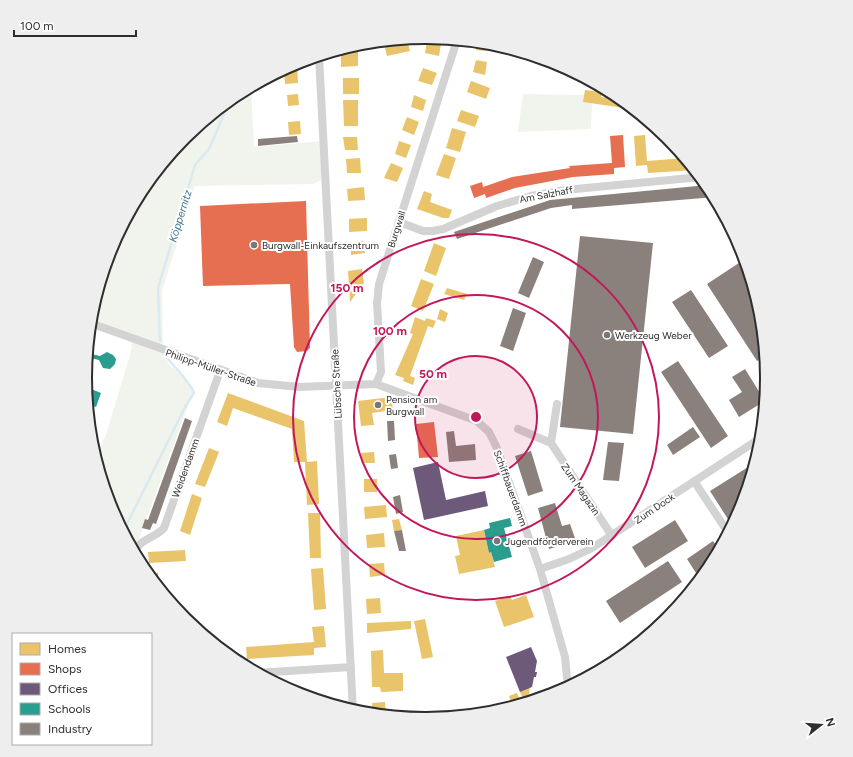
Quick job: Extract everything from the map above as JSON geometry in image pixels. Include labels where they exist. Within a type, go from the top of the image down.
[{"type":"street","name":"Burgwall","points":[[376,384],[381,372],[377,304],[380,284],[455,46]]},
{"type":"street","name":"Lübsche Straße","points":[[319,62],[353,705]]},
{"type":"street","name":"Am Salzhaff","points":[[399,222],[423,231],[433,231],[443,229],[497,206],[531,196],[573,189],[694,178]]},
{"type":"street","name":"Philipp-Müller-Straße","points":[[96,325],[220,371],[258,383],[299,387],[336,385]]},
{"type":"street","name":"Weidendamm","points":[[137,546],[164,528],[220,371]]},
{"type":"street","points":[[336,385],[376,384]]},
{"type":"street","name":"Schiffbauerdamm","points":[[376,384],[477,421],[489,432],[499,453],[540,569],[565,657],[567,682]]},
{"type":"street","points":[[518,429],[551,442],[557,404]]},
{"type":"street","name":"Zum Dock","points":[[540,569],[569,559],[592,548],[755,441]]},
{"type":"street","name":"Zum Magazin","points":[[551,442],[612,536]]},
{"type":"street","points":[[694,481],[726,529]]},
{"type":"street","points":[[267,672],[351,667]]},
{"type":"shaded area","points":[[251,94],[254,147],[323,141],[325,178],[313,184],[195,186],[162,291],[163,350],[168,363],[191,386],[193,392],[137,546],[117,507],[99,448],[106,435],[132,348],[131,338],[96,325],[103,292],[117,250],[137,211],[161,175],[190,142],[223,113]]},
{"type":"shaded area","points":[[523,94],[585,95],[584,102],[592,103],[591,129],[518,132]]},
{"type":"building: Homes","points":[[426,44],[441,45],[439,56],[425,53]]},
{"type":"building: Homes","points":[[408,45],[410,51],[387,56],[385,47]]},
{"type":"building: Homes","points":[[476,48],[486,49],[486,51],[476,50]]},
{"type":"building: Homes","points":[[358,51],[358,66],[341,67],[341,55]]},
{"type":"building: Homes","points":[[476,60],[487,62],[485,75],[473,72]]},
{"type":"building: Homes","points":[[423,68],[437,73],[432,85],[418,81]]},
{"type":"building: Homes","points":[[297,69],[298,83],[285,84],[284,75]]},
{"type":"building: Homes","points":[[343,78],[359,78],[359,94],[343,94]]},
{"type":"building: Homes","points":[[471,81],[490,88],[486,99],[467,92]]},
{"type":"building: Homes","points":[[585,90],[598,92],[602,94],[601,97],[609,98],[623,108],[583,102]]},
{"type":"building: Homes","points":[[298,94],[299,105],[288,106],[287,95]]},
{"type":"building: Homes","points":[[414,95],[426,100],[423,111],[411,107]]},
{"type":"building: Homes","points":[[343,100],[358,100],[358,126],[344,126]]},
{"type":"building: Homes","points":[[461,110],[479,116],[475,127],[457,121]]},
{"type":"building: Homes","points":[[407,117],[419,122],[414,135],[402,130]]},
{"type":"building: Homes","points":[[300,121],[301,134],[289,135],[288,122]]},
{"type":"building: Homes","points":[[452,128],[466,132],[460,152],[446,148]]},
{"type":"building: Homes","points":[[645,135],[647,161],[678,159],[688,170],[648,173],[647,165],[636,166],[634,136]]},
{"type":"building: Homes","points":[[343,137],[357,137],[358,150],[345,150]]},
{"type":"building: Homes","points":[[399,141],[411,145],[406,158],[395,154]]},
{"type":"building: Homes","points":[[444,154],[456,158],[449,179],[436,175]]},
{"type":"building: Homes","points":[[360,158],[361,173],[347,173],[346,159]]},
{"type":"building: Homes","points":[[391,163],[403,168],[397,182],[384,178]]},
{"type":"building: Homes","points":[[364,187],[365,200],[348,201],[347,189]]},
{"type":"building: Homes","points":[[424,191],[432,194],[430,202],[452,210],[449,218],[443,218],[417,209]]},
{"type":"building: Homes","points":[[367,218],[367,231],[349,232],[349,219]]},
{"type":"building: Homes","points":[[363,241],[365,253],[351,255],[350,243]]},
{"type":"building: Homes","points":[[434,243],[446,248],[436,276],[424,271]]},
{"type":"building: Homes","points":[[362,269],[364,283],[350,302],[348,271]]},
{"type":"building: Homes","points":[[421,279],[434,284],[423,311],[411,306]]},
{"type":"building: Homes","points":[[447,288],[467,294],[464,300],[444,294]]},
{"type":"building: Homes","points":[[440,309],[448,313],[445,322],[437,319]]},
{"type":"building: Homes","points":[[415,317],[425,321],[426,318],[436,321],[433,328],[428,326],[410,376],[415,378],[413,385],[403,381],[404,378],[395,375],[413,334],[410,333]]},
{"type":"building: Homes","points":[[228,393],[304,421],[307,462],[317,461],[319,504],[307,505],[305,462],[294,462],[292,429],[233,408],[227,426],[217,422]]},
{"type":"building: Homes","points":[[391,397],[393,410],[372,413],[374,425],[361,426],[358,401]]},
{"type":"building: Homes","points":[[209,448],[219,452],[205,487],[195,484]]},
{"type":"building: Homes","points":[[374,452],[375,463],[362,463],[361,453]]},
{"type":"building: Homes","points":[[364,479],[377,479],[377,492],[364,492]]},
{"type":"building: Homes","points":[[192,494],[202,498],[190,535],[180,531]]},
{"type":"building: Homes","points":[[386,505],[387,517],[365,519],[364,507]]},
{"type":"building: Homes","points":[[308,513],[320,513],[321,558],[310,558]]},
{"type":"building: Homes","points":[[399,519],[402,530],[394,531],[392,520]]},
{"type":"building: Homes","points":[[484,530],[489,553],[491,552],[495,567],[459,574],[455,556],[460,555],[456,536]]},
{"type":"building: Homes","points":[[384,533],[385,547],[367,548],[366,535]]},
{"type":"building: Homes","points":[[185,550],[186,561],[149,563],[148,552]]},
{"type":"building: Homes","points":[[384,563],[385,575],[370,577],[369,564]]},
{"type":"building: Homes","points":[[323,568],[326,609],[314,610],[311,569]]},
{"type":"building: Homes","points":[[526,595],[534,617],[504,627],[495,601],[510,596],[512,600]]},
{"type":"building: Homes","points":[[380,598],[381,613],[367,614],[366,599]]},
{"type":"building: Homes","points":[[425,619],[433,657],[422,659],[414,621]]},
{"type":"building: Homes","points":[[411,621],[411,629],[367,633],[367,623]]},
{"type":"building: Homes","points":[[324,626],[326,647],[314,648],[314,655],[247,659],[246,647],[314,642],[312,627]]},
{"type":"building: Homes","points":[[383,650],[384,673],[403,673],[403,691],[381,692],[380,687],[372,687],[371,651]]},
{"type":"building: Homes","points":[[530,687],[529,697],[523,699],[520,692]]},
{"type":"building: Homes","points":[[517,693],[520,700],[511,702],[509,696]]},
{"type":"building: Homes","points":[[385,702],[386,710],[372,709],[372,703]]},
{"type":"building: Shops","points":[[623,135],[625,167],[614,168],[614,174],[573,177],[515,188],[486,198],[485,194],[474,198],[470,186],[482,182],[483,187],[512,177],[570,168],[569,166],[612,163],[610,136]]},
{"type":"building: Shops","name":"Burgwall-Einkaufszentrum","points":[[306,201],[310,348],[307,351],[297,352],[294,347],[290,284],[203,286],[200,206]]},
{"type":"building: Shops","points":[[434,422],[438,457],[419,458],[416,424]]},
{"type":"building: Offices","points":[[438,462],[446,500],[485,491],[488,506],[424,520],[413,468]]},
{"type":"building: Offices","points":[[531,647],[537,661],[535,672],[537,672],[536,677],[534,677],[532,687],[520,692],[506,657]]},
{"type":"building: Schools","points":[[107,352],[113,355],[116,359],[115,364],[110,369],[103,368],[99,360],[93,358],[93,354],[100,356]]},
{"type":"building: Schools","points":[[93,390],[101,393],[96,407],[94,406]]},
{"type":"building: Schools","name":"Jugendförderverein","points":[[510,518],[512,526],[504,528],[512,557],[494,562],[491,552],[489,553],[484,530],[490,528],[489,523]]},
{"type":"building: Industry","points":[[297,136],[298,142],[258,146],[258,139]]},
{"type":"building: Industry","points":[[700,186],[708,198],[572,209],[572,205],[551,208],[457,239],[454,232],[550,200]]},
{"type":"building: Industry","name":"Werkzeug Weber","points":[[580,236],[653,243],[633,434],[560,427]]},
{"type":"building: Industry","points":[[533,257],[544,262],[529,298],[518,293]]},
{"type":"building: Industry","points":[[740,262],[755,313],[760,359],[757,361],[707,284]]},
{"type":"building: Industry","points":[[691,290],[728,346],[709,358],[672,302]]},
{"type":"building: Industry","points":[[513,308],[526,313],[513,351],[500,346]]},
{"type":"building: Industry","points":[[678,361],[728,436],[711,448],[661,372]]},
{"type":"building: Industry","points":[[745,369],[760,393],[760,404],[739,417],[729,400],[742,392],[732,377]]},
{"type":"building: Industry","points":[[185,418],[192,421],[156,524],[153,523],[150,530],[142,528],[145,519],[148,520]]},
{"type":"building: Industry","points":[[387,421],[394,421],[395,440],[388,441]]},
{"type":"building: Industry","points":[[693,427],[700,437],[673,455],[667,445]]},
{"type":"building: Industry","points":[[454,431],[456,446],[475,444],[476,460],[449,462],[446,432]]},
{"type":"building: Industry","points":[[608,442],[624,443],[619,481],[603,480]]},
{"type":"building: Industry","points":[[531,451],[543,491],[528,496],[515,456]]},
{"type":"building: Industry","points":[[396,454],[398,468],[391,469],[389,455]]},
{"type":"building: Industry","points":[[750,466],[736,507],[729,521],[710,491]]},
{"type":"building: Industry","points":[[400,495],[403,512],[396,514],[393,497]]},
{"type":"building: Industry","points":[[555,503],[562,526],[570,524],[576,541],[549,549],[538,508]]},
{"type":"building: Industry","points":[[675,520],[688,541],[645,568],[632,547]]},
{"type":"building: Industry","points":[[402,530],[406,551],[399,551],[394,531]]},
{"type":"building: Industry","points":[[713,541],[716,546],[701,569],[696,573],[687,559]]},
{"type":"building: Industry","points":[[668,561],[682,582],[620,623],[606,601]]},
{"type":"waterway","name":"Köppernitz","points":[[160,341],[158,288],[195,165],[209,149],[225,112]]},
{"type":"waterway","name":"Köppernitz","points":[[126,526],[185,407],[194,393],[185,379],[162,352]]},
{"type":"place","name":"Burgwall-Einkaufszentrum","points":[[254,245]]},
{"type":"place","name":"Werkzeug Weber","points":[[607,335]]},
{"type":"place","name":"Pension am Burgwall","points":[[378,405]]},
{"type":"place","name":"Jugendförderverein","points":[[497,541]]}]
